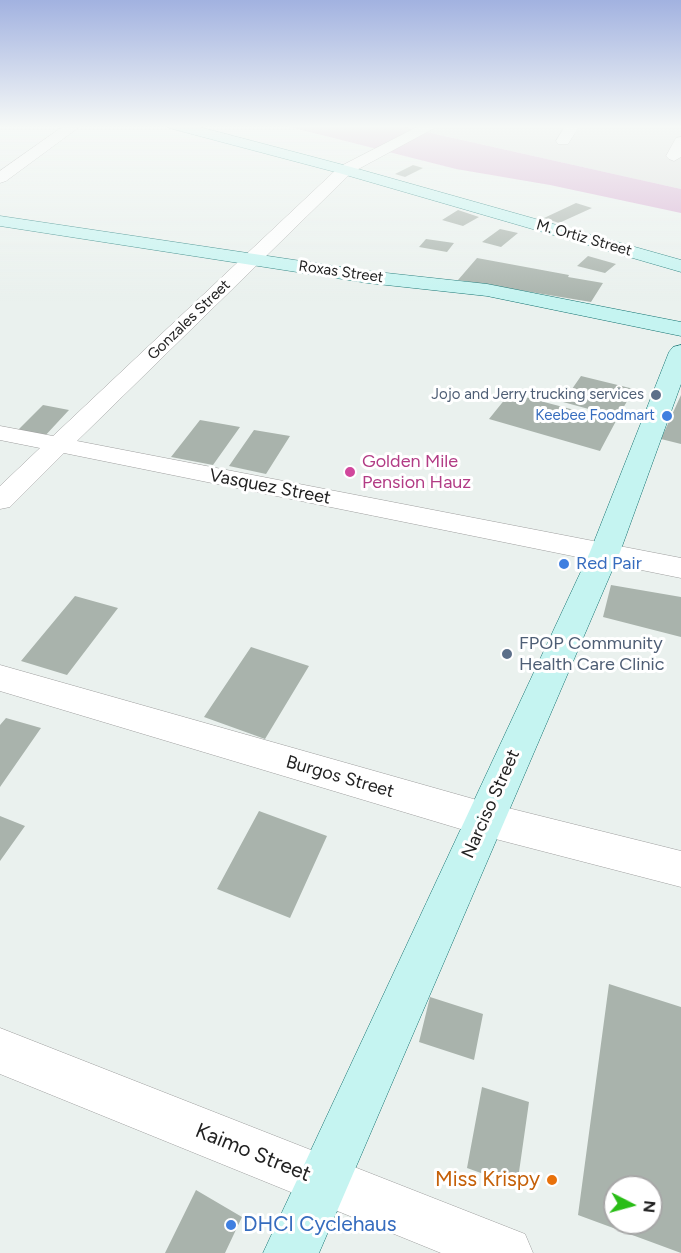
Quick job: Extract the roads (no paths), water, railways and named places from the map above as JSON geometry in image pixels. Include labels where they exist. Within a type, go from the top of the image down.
[{"type":"street","name":"Gonzales Street","points":[[0,501],[60,446],[331,183]]},
{"type":"street","name":"M. Ortiz Street","points":[[392,183],[681,266]]},
{"type":"street","name":"Roxas Street","points":[[0,221],[368,277],[487,290],[681,329]]},
{"type":"street","name":"Narciso Street","points":[[291,1253],[605,552],[681,352]]},
{"type":"street","name":"Vasquez Street","points":[[0,434],[681,568]]},
{"type":"street","name":"Burgos Street","points":[[0,678],[484,819],[681,869]]},
{"type":"street","name":"Kaimo Street","points":[[0,1051],[506,1253]]},
{"type":"place","name":"Jojo and Jerry trucking services","points":[[656,395]]},
{"type":"place","name":"Keebee Foodmart","points":[[667,416]]},
{"type":"place","name":"Golden Mile Pension Hauz","points":[[350,472]]},
{"type":"place","name":"Red Pair","points":[[564,564]]},
{"type":"place","name":"FPOP Community Health Care Clinic","points":[[507,654]]},
{"type":"place","name":"Miss Krispy","points":[[552,1180]]},
{"type":"place","name":"DHCI Cyclehaus","points":[[231,1225]]}]
